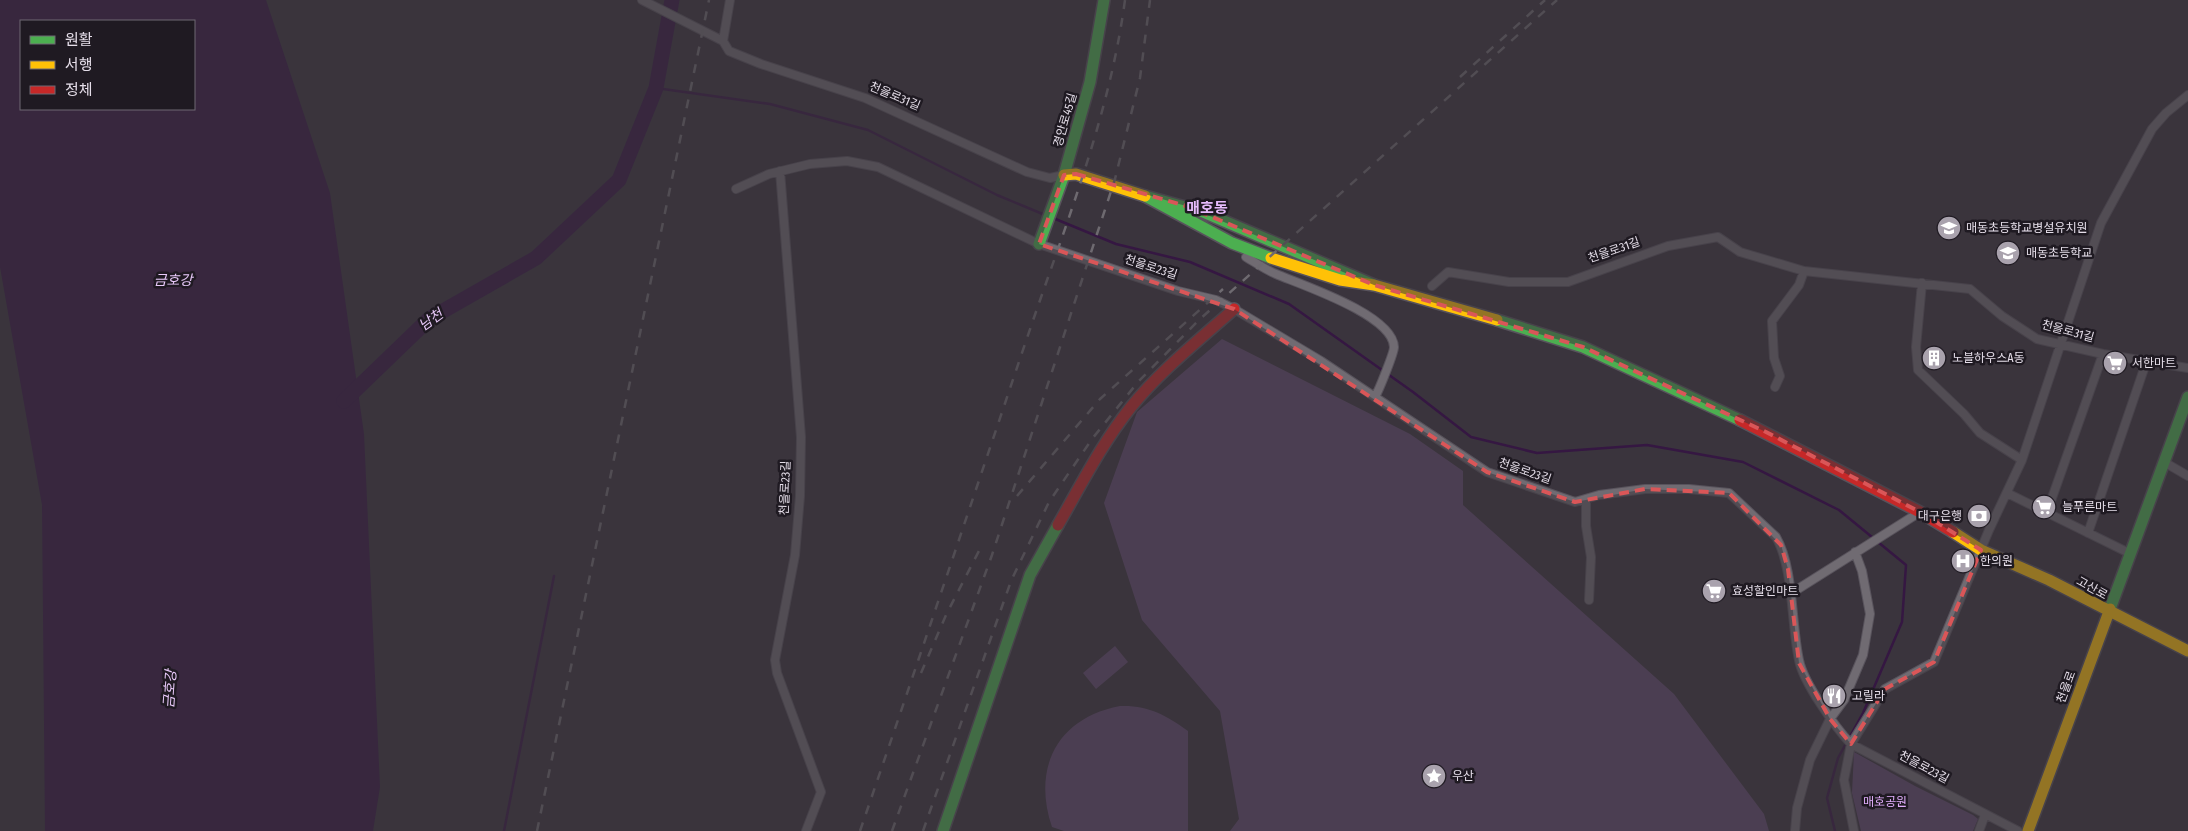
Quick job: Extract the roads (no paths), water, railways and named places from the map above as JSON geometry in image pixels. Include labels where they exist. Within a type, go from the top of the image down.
[{"type":"street","name":"천을로31길","points":[[642,0],[723,41],[729,50],[737,54],[761,64],[865,98],[1027,172],[1050,178],[1076,174],[1145,196]]},
{"type":"street","points":[[723,41],[730,0]]},
{"type":"street","name":"경안로45길","points":[[1040,239],[1064,175],[1090,82],[1104,0]]},
{"type":"street","points":[[1854,831],[1844,780],[1851,744],[1885,690],[1934,662],[1981,550],[2022,460],[2101,223],[2132,162],[2152,130],[2166,113],[2188,95]]},
{"type":"street","name":"천을로23길","points":[[736,189],[780,171],[810,164],[847,161],[878,167],[1040,239],[1178,291],[1216,300],[1234,308],[1375,397],[1487,472],[1575,502],[1645,489],[1689,489],[1729,493],[1776,537],[1781,545],[1788,569],[1799,663],[1835,727],[1851,744],[2018,831]]},
{"type":"street","name":"천을로23길","points":[[780,171],[801,437],[800,496],[795,556],[776,660],[777,673],[820,792],[820,798],[806,831]]},
{"type":"street","points":[[1145,196],[1203,212],[1374,285]]},
{"type":"street","points":[[1145,196],[1254,253],[1325,276],[1374,285]]},
{"type":"street","name":"천을로31길","points":[[1432,286],[1448,272],[1508,282],[1568,282],[1668,246],[1718,237],[1740,252],[1804,271],[1970,289],[2002,316],[2037,339],[2061,346],[2188,368]]},
{"type":"street","points":[[1246,257],[1274,273],[1348,304],[1377,322],[1388,332],[1394,347],[1375,397]]},
{"type":"street","points":[[1775,387],[1780,376],[1774,358],[1772,320],[1798,285],[1804,271]]},
{"type":"street","points":[[1922,283],[1916,361],[1918,370],[1964,414],[1980,433],[2022,460]]},
{"type":"street","name":"고산로","points":[[1374,285],[1484,316],[1583,347],[1766,432],[1920,512],[1981,550],[2049,580],[2108,612],[2188,651]]},
{"type":"street","points":[[943,831],[1030,575],[1088,472],[1131,407],[1169,368],[1234,308]]},
{"type":"street","name":"천을로31길","points":[[2047,512],[2103,354]]},
{"type":"street","points":[[2088,532],[2146,360]]},
{"type":"street","name":"천을로","points":[[2028,831],[2129,552],[2188,397]]},
{"type":"street","points":[[2164,462],[2188,476]]},
{"type":"street","points":[[2007,493],[2129,552]]},
{"type":"street","points":[[1586,499],[1586,526],[1591,557],[1589,600]]},
{"type":"street","points":[[1790,594],[1920,512]]},
{"type":"street","points":[[1795,831],[1797,808],[1810,760],[1830,719],[1844,700],[1862,655],[1870,614],[1862,571],[1855,552]]},
{"type":"street","points":[[1979,831],[1985,815]]},
{"type":"water","name":"금호강","points":[[0,0],[266,0],[330,193],[364,434],[380,787],[373,831],[45,831],[42,505],[0,267]]},
{"type":"waterway","name":"남천","points":[[344,401],[429,319],[536,258],[619,180],[656,88],[672,0]]},
{"type":"waterway","points":[[656,88],[770,104],[868,130],[997,195],[1045,215]]},
{"type":"waterway","points":[[1053,218],[1116,244],[1190,262],[1289,304],[1413,392],[1471,437],[1537,453],[1647,445],[1743,462],[1839,510],[1906,565],[1902,622],[1863,713],[1838,758],[1827,798],[1835,831]]},
{"type":"waterway","points":[[504,831],[554,576]]},
{"type":"railway","points":[[537,831],[709,0]]},
{"type":"railway","points":[[860,831],[1084,173],[1108,88],[1125,0]]},
{"type":"railway","points":[[892,831],[992,555],[1115,179],[1140,78],[1150,0]]},
{"type":"railway","points":[[1460,77],[1545,0]]},
{"type":"railway","points":[[923,831],[1011,581],[1049,502],[1092,439],[1138,382],[1199,320],[1557,0]]},
{"type":"railway","points":[[1017,496],[1100,399],[1223,289]]},
{"type":"railway","points":[[921,673],[946,615],[982,545]]},
{"type":"place","name":"매동초등학교병설유치원","points":[[1949,228]]},
{"type":"place","name":"매동초등학교","points":[[2008,253]]},
{"type":"place","name":"노블하우스A동","points":[[1934,358]]},
{"type":"place","name":"서한마트","points":[[2115,363]]},
{"type":"place","name":"늘푸른마트","points":[[2044,507]]},
{"type":"place","name":"대구은행","points":[[1979,516]]},
{"type":"place","name":"한의원","points":[[1963,561]]},
{"type":"place","name":"효성할인마트","points":[[1714,591]]},
{"type":"place","name":"고릴라","points":[[1834,696]]},
{"type":"place","name":"우산","points":[[1434,776]]},
{"type":"district","name":"매호동","points":[[1207,208]]},
{"type":"park label","name":"매호공원","points":[[1885,802]]}]
